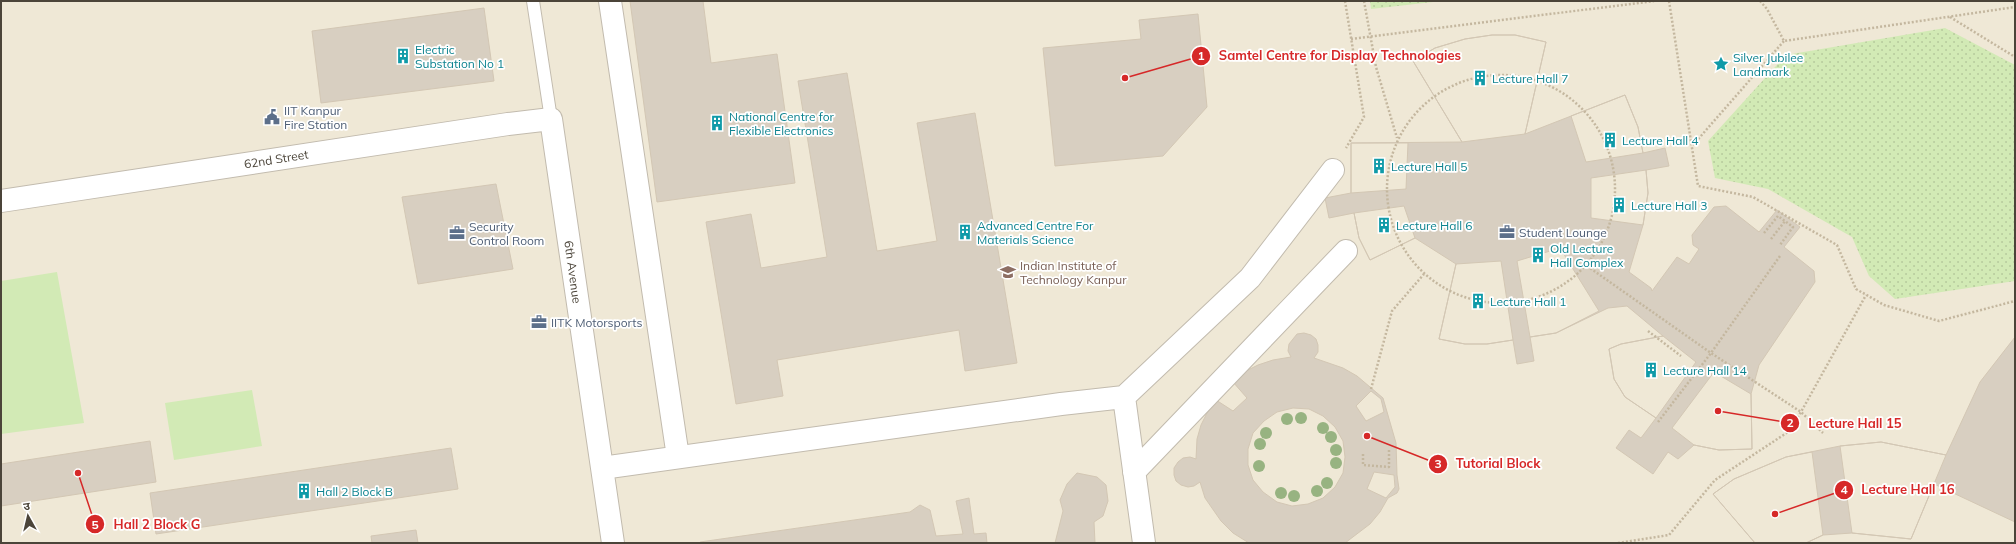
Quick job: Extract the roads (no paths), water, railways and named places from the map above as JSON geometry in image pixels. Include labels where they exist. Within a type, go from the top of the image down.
[{"type":"street","points":[[610,1],[678,457]]},
{"type":"street","name":"62nd Street","points":[[1,201],[508,124],[551,119]]},
{"type":"street","name":"6th Avenue","points":[[551,119],[613,543]]},
{"type":"street","points":[[602,468],[1061,404],[1124,397],[1250,278],[1332,170]]},
{"type":"street","points":[[1134,472],[1346,251]]},
{"type":"street","points":[[1124,397],[1144,543]]},
{"type":"lane","name":"6th Avenue","points":[[533,1],[551,119]]},
{"type":"place","name":"Electric Substation No 1","points":[[403,56]]},
{"type":"place","name":"Silver Jubilee Landmark","points":[[1721,64]]},
{"type":"place","name":"Samtel Centre for Display Technologies","points":[[1125,78]]},
{"type":"place","name":"Lecture Hall 7","points":[[1480,78]]},
{"type":"place","name":"IIT Kanpur Fire Station","points":[[272,117]]},
{"type":"place","name":"National Centre for Flexible Electronics","points":[[717,123]]},
{"type":"place","name":"Lecture Hall 4","points":[[1610,140]]},
{"type":"place","name":"Lecture Hall 5","points":[[1379,166]]},
{"type":"place","name":"Lecture Hall 3","points":[[1619,205]]},
{"type":"place","name":"Lecture Hall 6","points":[[1384,225]]},
{"type":"place","name":"Advanced Centre For Materials Science","points":[[965,232]]},
{"type":"place","name":"Student Lounge","points":[[1507,232]]},
{"type":"place","name":"Security Control Room","points":[[457,233]]},
{"type":"place","name":"Old Lecture Hall Complex","points":[[1538,255]]},
{"type":"place","name":"Indian Institute of Technology Kanpur","points":[[1008,272]]},
{"type":"place","name":"Lecture Hall 1","points":[[1478,301]]},
{"type":"place","name":"IITK Motorsports","points":[[539,322]]},
{"type":"place","name":"Lecture Hall 14","points":[[1651,370]]},
{"type":"place","name":"Lecture Hall 15","points":[[1718,411]]},
{"type":"place","name":"Tutorial Block","points":[[1367,436]]},
{"type":"place","name":"Hall 2 Block G","points":[[78,473]]},
{"type":"place","name":"Hall 2 Block B","points":[[304,491]]},
{"type":"place","name":"Lecture Hall 16","points":[[1775,514]]}]
